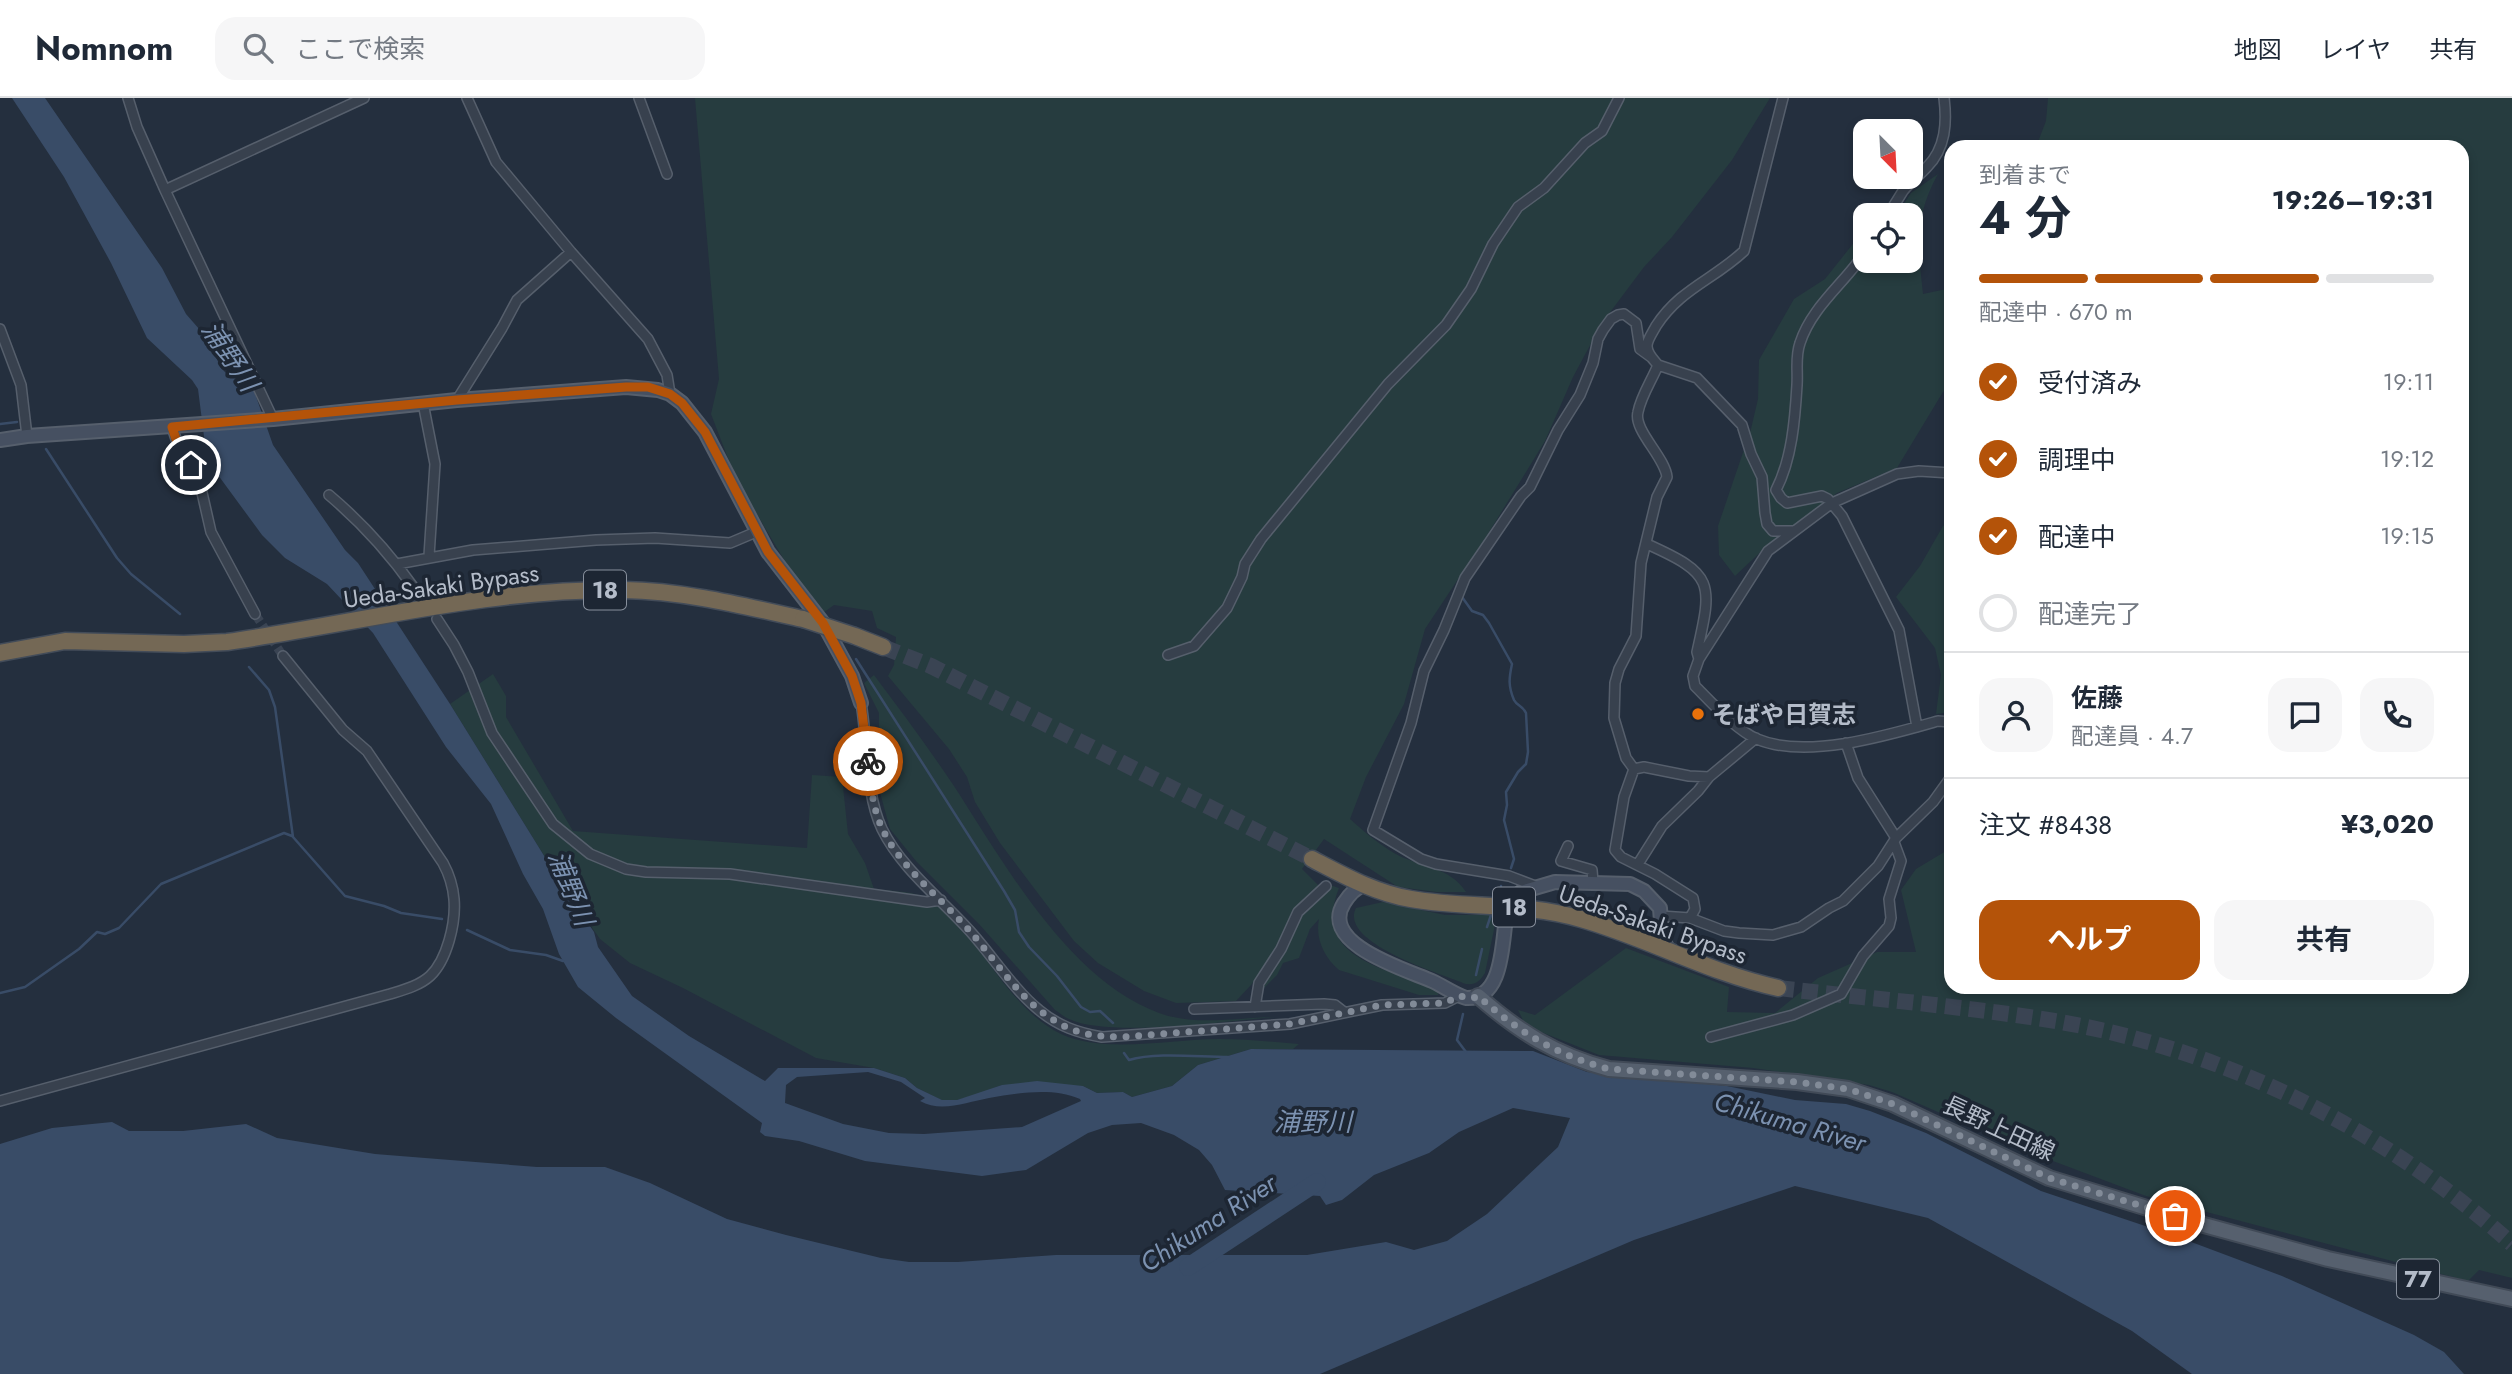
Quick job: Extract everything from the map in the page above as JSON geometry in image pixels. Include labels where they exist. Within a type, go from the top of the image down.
[{"type":"highway","name":"Ueda-Sakaki Bypass","points":[[0,653],[65,642],[207,643],[522,595],[627,590],[716,600],[803,619],[883,647]]},
{"type":"highway","name":"Ueda-Sakaki Bypass","points":[[1312,859],[1364,885],[1411,899],[1541,910],[1580,918],[1640,938],[1714,971],[1778,988]]},
{"type":"main road","name":"長野上田線","points":[[1478,996],[1526,1035],[1590,1064],[1609,1069],[1797,1082],[1848,1089],[1893,1104],[1979,1147],[2061,1182],[2328,1259],[2512,1299]]},
{"type":"street","points":[[128,98],[137,127],[164,190],[271,419]]},
{"type":"street","points":[[164,190],[364,98]]},
{"type":"street","points":[[467,98],[496,162],[648,339],[667,375],[670,394]]},
{"type":"street","points":[[639,98],[667,174]]},
{"type":"street","points":[[1168,655],[1194,646],[1227,608],[1242,577],[1245,564],[1261,539],[1388,384],[1446,325],[1472,289],[1493,244],[1518,207],[1544,188],[1585,143],[1602,131],[1619,98]]},
{"type":"street","points":[[1651,357],[1647,346],[1651,334],[1667,310],[1681,296],[1734,261],[1744,251],[1783,98]]},
{"type":"street","points":[[1896,203],[1904,190],[1931,164],[1944,138],[1944,98]]},
{"type":"street","points":[[457,400],[517,300],[571,252]]},
{"type":"street","points":[[1853,269],[1814,314],[1801,341],[1796,359],[1798,377],[1791,449],[1776,490],[1787,503],[1822,496],[1832,503],[1842,516],[1899,630],[1917,727]]},
{"type":"street","points":[[1538,887],[1509,876],[1421,859],[1373,830],[1411,723],[1423,671],[1444,631],[1465,578],[1530,487],[1558,430],[1586,382],[1602,330],[1618,314],[1630,318],[1638,330],[1640,349],[1658,365],[1697,379],[1742,425],[1762,477],[1767,524],[1773,531],[1795,531]]},
{"type":"street","points":[[0,329],[21,385],[27,436]]},
{"type":"street","points":[[1634,769],[1626,758],[1619,739],[1615,718],[1615,683],[1636,636],[1641,563],[1657,497],[1667,477],[1667,472],[1638,422],[1637,413],[1658,365]]},
{"type":"street","points":[[0,440],[626,387],[648,387],[670,394],[682,403],[705,432],[756,532],[780,570],[823,623],[852,676],[861,703],[871,792],[881,827],[898,855],[1037,1008],[1065,1027],[1084,1034],[1123,1037],[1290,1024],[1382,1005],[1445,1003],[1459,996]]},
{"type":"street","points":[[423,403],[435,464],[429,556]]},
{"type":"street","points":[[172,427],[177,442],[200,484],[211,532],[255,614]]},
{"type":"street","points":[[1944,473],[1919,471],[1897,474],[1832,503],[1768,551],[1699,659],[1693,676],[1695,686],[1741,729],[1756,738],[1777,744],[1814,747],[1846,743],[1944,721]]},
{"type":"street","points":[[329,495],[397,564],[414,588]]},
{"type":"street","points":[[397,564],[473,550],[596,540],[655,538],[730,543],[756,532]]},
{"type":"street","points":[[1647,544],[1684,561],[1701,577],[1706,587],[1706,613],[1697,652],[1699,659]]},
{"type":"street","points":[[437,619],[468,672],[492,733],[553,824],[590,854],[626,869],[646,872],[730,874],[927,902],[941,900]]},
{"type":"street","points":[[0,1101],[390,994],[426,980],[438,965],[444,955],[454,915],[454,898],[449,875],[443,863],[373,758],[334,720],[283,656]]},
{"type":"street","points":[[1638,864],[1662,826],[1709,777],[1756,738]]},
{"type":"street","points":[[1711,1037],[1793,1015],[1844,991],[1863,956],[1891,922],[1889,899],[1901,861],[1895,840],[1858,778],[1846,743]]},
{"type":"street","points":[[1634,769],[1644,766],[1689,776],[1709,777]]},
{"type":"street","points":[[1634,769],[1623,797],[1615,850],[1621,857],[1638,864],[1693,898],[1695,909],[1690,918]]},
{"type":"street","points":[[1661,916],[1690,918],[1724,931],[1773,935],[1791,932],[1812,922],[1843,901],[1878,866],[1895,840],[1933,802],[1944,787]]},
{"type":"street","points":[[1568,846],[1561,861],[1592,870],[1593,882]]},
{"type":"street","points":[[1340,873],[1345,901]]},
{"type":"street","points":[[1514,901],[1521,892],[1555,882],[1630,884],[1644,891],[1660,908],[1662,936],[1668,950]]},
{"type":"street","points":[[1364,885],[1357,887],[1345,901],[1340,915],[1346,936],[1354,944],[1392,965],[1432,981],[1459,996],[1473,998],[1489,988],[1496,976],[1506,918]]},
{"type":"street","points":[[1255,1007],[1259,983],[1281,949],[1298,912],[1326,886]]},
{"type":"street","points":[[1640,938],[1656,930],[1661,916]]},
{"type":"street","points":[[1194,1009],[1335,1005],[1344,1012]]},
{"type":"green space","points":[[695,98],[1770,98],[1732,160],[1602,323],[1573,377],[1545,441],[1425,629],[1404,704],[1366,777],[1350,819],[1388,849],[1403,858],[1443,872],[1459,883],[1466,892],[1437,892],[1398,887],[1324,839],[1302,869],[1320,887],[1302,903],[1288,921],[1278,947],[1236,1001],[1176,1003],[1144,991],[1098,963],[1074,941],[1000,843],[975,802],[967,777],[949,749],[888,676],[894,665],[896,637],[877,628],[872,611],[834,605],[823,613],[786,563],[736,479],[711,414],[719,379]]},
{"type":"green space","points":[[2048,98],[2512,98],[2512,1278],[2479,1270],[2468,1281],[2146,1196],[2037,1155],[1892,1092],[1869,1085],[1753,1068],[1599,1055],[1526,1026],[1518,1010],[1535,1015],[1626,948],[1729,987],[1727,1012],[1775,1013],[1818,978],[1877,952],[1916,952],[1901,890],[1916,869],[1944,852],[1944,994],[2469,994],[2469,140],[2039,140],[2046,121]]},
{"type":"green space","points":[[1938,174],[1923,211],[1923,203],[1905,203],[1911,193],[1923,189],[1923,185]]},
{"type":"green space","points":[[1853,244],[1853,273],[1921,273],[1923,294],[1944,290],[1944,391],[1897,468],[1837,493],[1768,545],[1735,576],[1719,555],[1718,526],[1751,429],[1758,399],[1759,360],[1794,299],[1825,279]]},
{"type":"green space","points":[[1943,526],[1944,713],[1936,714],[1941,675],[1935,648],[1896,597],[1920,566]]},
{"type":"green space","points":[[493,674],[506,696],[506,717],[573,831],[807,848],[812,775],[842,777],[848,834],[865,863],[874,889],[917,894],[937,905],[971,940],[1017,999],[1031,1013],[1061,1034],[1078,1040],[1118,1044],[1219,1039],[1299,1044],[1293,1049],[1251,1049],[1198,1065],[1172,1086],[1132,1097],[1123,1092],[1097,1093],[1083,1086],[1002,1085],[957,1100],[941,1100],[917,1088],[905,1078],[874,1068],[816,1058],[630,963],[600,939],[564,888],[450,704]]},
{"type":"green space","points":[[874,675],[943,769],[1040,914],[1095,974],[1126,997],[1173,1017],[1231,1020],[1275,1017],[1139,1028],[1087,1025],[1069,1019],[1055,1010],[979,924],[916,861],[890,829],[879,789],[879,713],[864,683]]},
{"type":"green space","points":[[1330,885],[1339,888],[1333,912],[1336,932],[1345,947],[1378,967],[1438,990],[1438,995],[1419,995],[1339,970],[1322,947],[1318,933],[1319,919],[1310,929],[1299,958],[1283,963],[1277,975],[1262,990],[1300,913]]},
{"type":"green space","points":[[1383,902],[1445,915],[1497,915],[1485,973],[1475,983],[1466,984],[1416,965],[1377,945],[1362,933],[1355,921],[1356,908]]},
{"type":"water","name":"浦野川","points":[[12,98],[45,98],[162,268],[186,314],[207,338],[221,368],[253,388],[273,445],[345,550],[358,563],[450,704],[594,932],[598,947],[632,996],[689,1036],[765,1081],[778,1068],[874,1068],[905,1078],[917,1088],[942,1100],[957,1100],[1002,1085],[1037,1081],[1083,1086],[1097,1093],[1123,1092],[1132,1097],[1172,1086],[1198,1065],[1251,1049],[1533,1051],[1587,1072],[1727,1086],[1795,1100],[1846,1104],[1926,1133],[2041,1191],[2178,1237],[2282,1276],[2414,1335],[2444,1352],[2464,1374],[2192,1374],[2132,1331],[1928,1218],[1795,1186],[1634,1240],[1320,1374],[0,1374],[0,1144],[52,1128],[112,1122],[129,1131],[183,1131],[246,1124],[277,1138],[375,1154],[537,1167],[605,1167],[650,1183],[727,1219],[786,1235],[881,1258],[909,1262],[958,1262],[1056,1255],[1307,1255],[1386,1242],[1414,1250],[1447,1241],[1487,1214],[1558,1147],[1570,1118],[1513,1108],[1459,1132],[1429,1153],[1374,1175],[1342,1200],[1326,1205],[1320,1196],[1225,1190],[1212,1165],[1199,1150],[1174,1135],[1141,1123],[1112,1125],[1088,1133],[1026,1170],[982,1176],[865,1161],[799,1141],[765,1136],[760,1132],[762,1123],[616,1018],[578,987],[559,954],[543,909],[523,874],[491,804],[446,747],[373,633],[327,584],[285,558],[262,535],[207,460],[198,389],[192,380],[147,338],[111,263],[64,177]],"holes":[[[868,1072],[901,1082],[925,1098],[920,1101],[937,1106],[1035,1092],[1069,1095],[1081,1101],[1022,1127],[924,1134],[889,1133],[843,1124],[785,1103],[786,1085],[797,1077]]]},
{"type":"waterway","points":[[0,424],[17,422]]},
{"type":"waterway","points":[[46,449],[117,558],[131,574],[180,614]]},
{"type":"waterway","points":[[1462,597],[1472,611],[1483,615],[1489,623],[1512,664],[1511,690],[1515,702],[1526,713],[1526,764],[1506,792],[1504,820],[1514,859],[1511,868]]},
{"type":"waterway","points":[[856,659],[1004,891],[1015,910],[1019,932],[1029,947],[1057,976],[1081,1007],[1090,1012],[1100,1011],[1113,1023]]},
{"type":"waterway","points":[[249,667],[269,690],[275,707],[293,837],[345,896],[401,913],[442,919]]},
{"type":"waterway","points":[[0,993],[25,987],[79,949],[97,932],[105,934],[119,928],[161,884],[284,833],[292,836]]},
{"type":"waterway","points":[[1497,900],[1501,886]]},
{"type":"waterway","points":[[1487,927],[1492,912]]},
{"type":"waterway","points":[[467,930],[510,950],[546,955],[563,961]]},
{"type":"waterway","points":[[1476,975],[1482,949]]},
{"type":"waterway","points":[[1463,1014],[1457,1040],[1466,1052]]},
{"type":"waterway","points":[[1124,1053],[1129,1060],[1164,1056],[1228,1057]]},
{"type":"waterway","name":"Chikuma River","points":[[1188,1267],[1317,1182]]},
{"type":"tunnel","points":[[414,588],[430,609]]},
{"type":"tunnel","points":[[255,614],[283,656]]},
{"type":"tunnel","points":[[883,647],[931,666],[1312,859]]},
{"type":"tunnel","points":[[1778,988],[2036,1018],[2102,1030],[2167,1047],[2230,1069],[2349,1127],[2406,1162],[2460,1201],[2512,1244]]},
{"type":"way so far","points":[[868,761],[871,792],[881,827],[904,862],[970,931],[1037,1008],[1065,1027],[1084,1034],[1123,1037],[1290,1024],[1382,1005],[1445,1003],[1459,996],[1478,996],[1526,1035],[1590,1064],[1609,1069],[1823,1084],[1848,1089],[1893,1104],[2049,1178],[2175,1216]]},
{"type":"place","name":"そばや日賀志","points":[[1698,714]]},
{"type":"route","points":[[191,465],[177,442],[172,427],[626,387],[648,387],[670,394],[682,403],[705,432],[768,552],[823,623],[839,651],[859,694],[868,761]]}]
